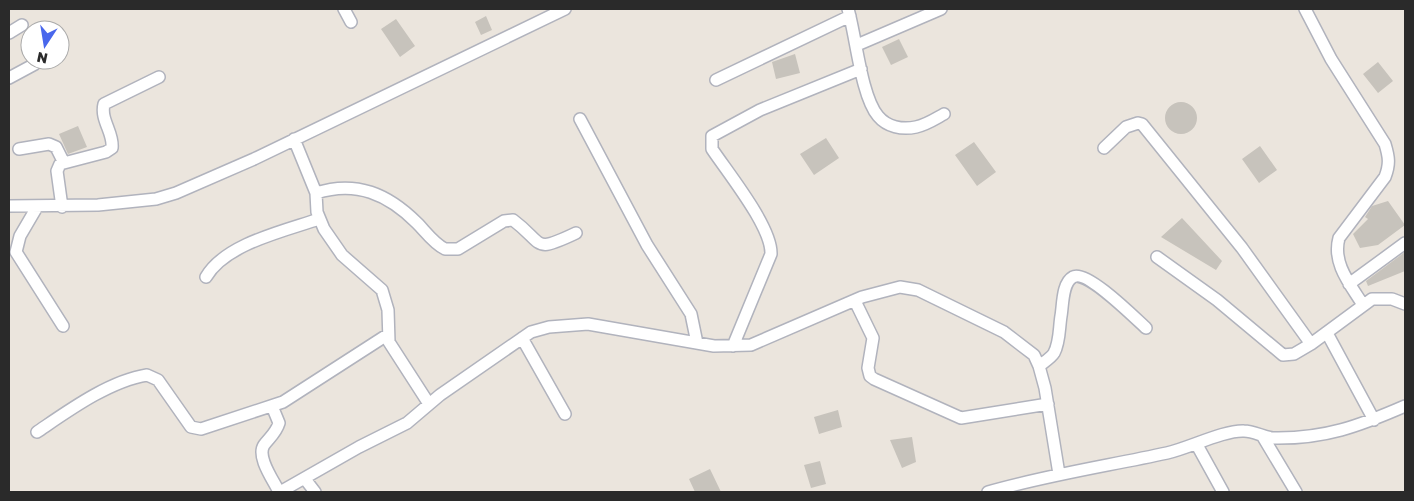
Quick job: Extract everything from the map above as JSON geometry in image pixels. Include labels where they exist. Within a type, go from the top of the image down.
[{"type":"street","points":[[344,9],[351,22]]},
{"type":"street","points":[[9,206],[62,207],[140,201],[167,196],[218,176],[565,9]]},
{"type":"street","points":[[857,46],[941,9]]},
{"type":"street","points":[[1305,9],[1331,59],[1385,144],[1389,156],[1389,168],[1385,177],[1338,238],[1336,254],[1349,284],[1363,305]]},
{"type":"street","points":[[716,80],[849,12],[861,68],[871,104],[876,114],[884,122],[906,128],[918,127],[944,114]]},
{"type":"street","points":[[9,33],[20,26]]},
{"type":"street","points":[[733,346],[770,254],[771,243],[763,224],[712,149],[712,136],[760,110],[861,68]]},
{"type":"street","points":[[9,78],[24,70]]},
{"type":"street","points":[[62,207],[57,171],[64,161],[109,150],[113,142],[103,113],[104,104],[159,77]]},
{"type":"street","points":[[580,119],[647,245],[691,314],[697,343]]},
{"type":"street","points":[[1104,148],[1126,127],[1138,123],[1142,124],[1242,248],[1311,344]]},
{"type":"street","points":[[294,139],[316,193],[319,219],[342,256],[382,290],[388,310],[387,334],[392,346],[429,404]]},
{"type":"street","points":[[19,149],[48,144],[56,147],[64,161]]},
{"type":"street","points":[[316,193],[344,187],[373,191],[401,208],[445,250],[458,248],[504,221],[513,220],[534,241],[543,245],[552,244],[576,232]]},
{"type":"street","points":[[37,207],[20,236],[16,252],[62,326]]},
{"type":"street","points":[[206,277],[212,267],[227,255],[278,232],[319,219]]},
{"type":"street","points":[[1349,284],[1405,243]]},
{"type":"street","points":[[1157,257],[1217,300],[1278,352],[1289,355],[1311,344],[1363,305],[1377,298],[1392,299],[1405,304]]},
{"type":"street","points":[[1039,366],[1053,355],[1057,346],[1065,288],[1072,277],[1084,277],[1118,302],[1146,328]]},
{"type":"street","points":[[272,406],[279,423],[276,433],[263,447],[262,455],[280,492],[407,423],[429,404],[531,332],[549,327],[588,324],[697,343],[733,346],[751,345],[767,340],[855,301],[891,288],[909,287],[1014,339],[1034,355],[1039,366],[1048,404],[1059,474]]},
{"type":"street","points":[[855,301],[873,338],[868,368],[870,376],[874,379],[961,418],[1048,404]]},
{"type":"street","points":[[1327,333],[1374,420]]},
{"type":"street","points":[[37,432],[86,401],[120,384],[147,375],[158,380],[186,421],[196,429],[283,402],[387,334]]},
{"type":"street","points":[[522,338],[565,414]]},
{"type":"street","points":[[988,492],[1025,487],[1059,474],[1197,445],[1225,434],[1244,431],[1264,437],[1323,435],[1348,430],[1405,406]]},
{"type":"street","points":[[1264,437],[1296,492]]},
{"type":"street","points":[[1197,445],[1222,492]]},
{"type":"street","points":[[305,478],[315,492]]},
{"type":"building","points":[[486,16],[492,30],[481,35],[475,22]]},
{"type":"building","points":[[396,19],[415,46],[400,57],[381,29]]},
{"type":"building","points":[[899,39],[908,57],[891,65],[882,47]]},
{"type":"building","points":[[795,54],[800,73],[776,79],[772,62]]},
{"type":"building","points":[[1378,62],[1393,81],[1378,93],[1363,74]]},
{"type":"building","points":[[1181,102],[1193,106],[1197,118],[1193,130],[1181,134],[1169,130],[1165,118],[1169,106]]},
{"type":"building","points":[[78,126],[87,147],[68,154],[59,134]]},
{"type":"building","points":[[826,138],[839,158],[814,175],[800,154]]},
{"type":"building","points":[[974,142],[996,172],[977,186],[955,155]]},
{"type":"building","points":[[1260,146],[1277,170],[1259,183],[1242,159]]},
{"type":"building","points":[[1388,201],[1405,225],[1378,245],[1360,248],[1353,234],[1368,219],[1365,217],[1372,206]]},
{"type":"building","points":[[1182,218],[1222,261],[1216,270],[1161,237]]},
{"type":"building","points":[[1405,252],[1405,271],[1368,286],[1366,281]]},
{"type":"building","points":[[838,410],[842,427],[819,434],[814,417]]},
{"type":"building","points":[[912,437],[916,462],[902,468],[890,440]]},
{"type":"building","points":[[820,461],[826,484],[811,488],[804,465]]},
{"type":"building","points":[[710,469],[721,492],[695,492],[689,479]]}]
